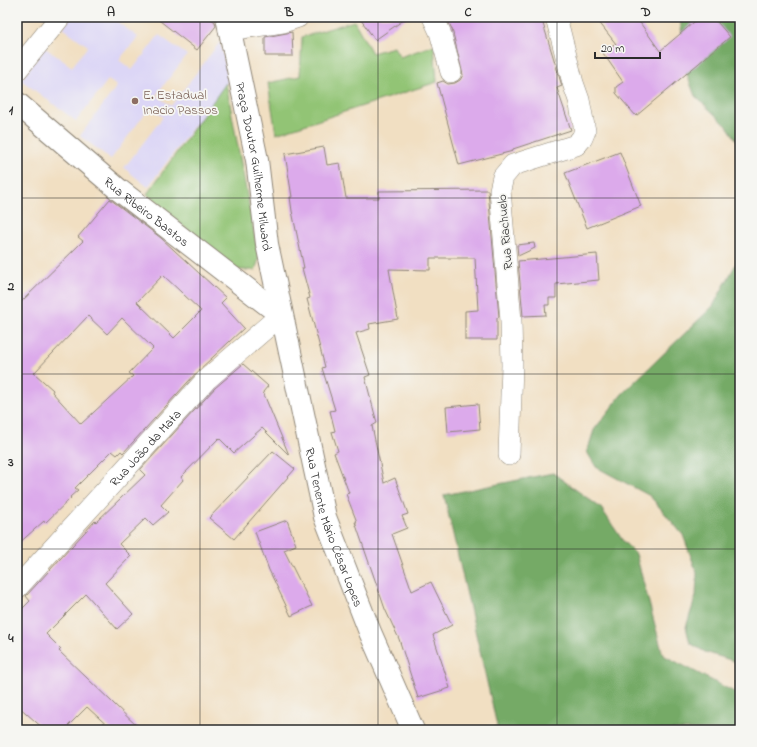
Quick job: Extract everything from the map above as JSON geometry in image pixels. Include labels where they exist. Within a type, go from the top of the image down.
[{"type":"main road","name":"Praça Doutor Guilherme Milward","points":[[228,24],[257,160],[267,244],[281,315]]},
{"type":"main road","name":"Rua Ribeiro Bastos","points":[[17,103],[119,190],[281,315]]},
{"type":"main road","name":"Rua Tenente Mário César Lopes","points":[[281,315],[326,517],[370,632],[413,730]]},
{"type":"street","points":[[17,70],[60,17]]},
{"type":"street","points":[[228,24],[283,22],[298,17]]},
{"type":"street","points":[[432,17],[440,32],[451,72]]},
{"type":"street","name":"Rua Riachuelo","points":[[509,455],[512,365],[511,321],[500,190],[503,177],[513,165],[576,145],[582,138],[585,131],[579,100],[573,83],[556,17]]},
{"type":"street","name":"Rua João da Mata","points":[[17,588],[207,380],[281,315]]},
{"type":"shaded area","name":"E. Estadual Inacio Passos","points":[[71,17],[111,17],[138,37],[119,60],[132,70],[159,35],[187,55],[156,95],[171,106],[220,42],[229,80],[148,187],[124,168],[163,117],[150,107],[111,159],[80,136],[117,86],[108,80],[76,121],[21,80],[45,48],[72,67],[88,46],[63,28]]},
{"type":"green space","points":[[680,17],[740,17],[740,145],[727,126],[695,96],[686,72]]},
{"type":"green space","points":[[354,21],[372,53],[394,47],[400,57],[434,45],[437,82],[276,134],[268,83],[300,76],[302,37]]},
{"type":"green space","points":[[226,83],[259,259],[255,270],[232,270],[147,194]]},
{"type":"green space","points":[[740,252],[740,663],[705,652],[690,643],[686,627],[696,596],[697,573],[683,535],[650,496],[596,467],[587,452],[594,430],[622,394],[713,306],[737,262]]},
{"type":"green space","points":[[553,473],[601,508],[623,541],[636,554],[663,655],[740,695],[740,730],[498,730],[444,495]]},
{"type":"building","points":[[155,17],[209,17],[215,22],[216,26],[197,50]]},
{"type":"building","points":[[359,17],[408,17],[375,40]]},
{"type":"building","points":[[446,17],[541,17],[562,86],[557,88],[571,130],[513,149],[513,151],[459,165],[437,83],[443,81],[448,84],[455,83],[460,80],[463,75],[452,29]]},
{"type":"building","points":[[595,17],[636,17],[660,51],[700,17],[713,17],[730,37],[636,116],[616,93],[616,87],[623,82],[603,53],[616,44]]},
{"type":"building","points":[[292,32],[293,56],[265,56],[265,37]]},
{"type":"building","points":[[324,147],[327,165],[340,163],[346,198],[379,198],[379,191],[488,190],[499,317],[497,318],[497,340],[465,340],[465,311],[478,310],[475,258],[430,258],[430,270],[389,269],[398,319],[369,324],[370,329],[356,333],[370,375],[365,377],[377,423],[372,426],[384,483],[395,478],[408,514],[402,516],[407,528],[392,534],[412,591],[431,582],[452,625],[433,635],[450,688],[418,698],[399,639],[385,609],[355,522],[357,522],[346,494],[349,493],[334,453],[338,451],[332,432],[335,431],[330,411],[335,410],[322,368],[325,367],[307,299],[310,298],[302,268],[304,268],[292,211],[290,197],[292,197],[285,154]]},
{"type":"building","points":[[620,152],[641,206],[587,228],[565,173]]},
{"type":"building","points":[[110,199],[161,238],[226,298],[221,303],[244,328],[198,371],[123,453],[121,451],[117,455],[112,451],[75,488],[78,490],[70,497],[71,498],[45,523],[44,521],[17,545],[17,306],[83,241],[78,237]],"holes":[[[163,275],[201,311],[174,338],[137,302]],[[88,316],[107,334],[122,318],[153,348],[129,373],[133,376],[81,424],[52,392],[53,390],[34,373]]]},
{"type":"building","points":[[534,243],[535,248],[518,256],[517,245]]},
{"type":"building","points":[[597,254],[599,280],[556,284],[556,298],[549,298],[549,305],[545,305],[546,315],[523,316],[518,261]]},
{"type":"building","points":[[243,364],[268,386],[263,392],[289,455],[262,428],[234,453],[219,438],[181,477],[183,480],[161,505],[168,512],[153,525],[146,518],[119,544],[131,556],[105,583],[133,614],[117,629],[86,594],[46,634],[61,649],[59,651],[141,730],[112,730],[87,707],[64,730],[45,730],[17,705],[17,614],[30,601],[26,596],[95,521],[96,522],[145,475],[140,470],[215,388]]},
{"type":"building","points":[[478,404],[480,429],[448,432],[446,407]]},
{"type":"building","points":[[273,451],[295,469],[234,539],[209,518]]},
{"type":"building","points":[[287,520],[296,545],[284,550],[312,606],[291,616],[269,570],[255,532]]},
{"type":"place","name":"E. Estadual Inacio Passos","points":[[135,101]]}]
